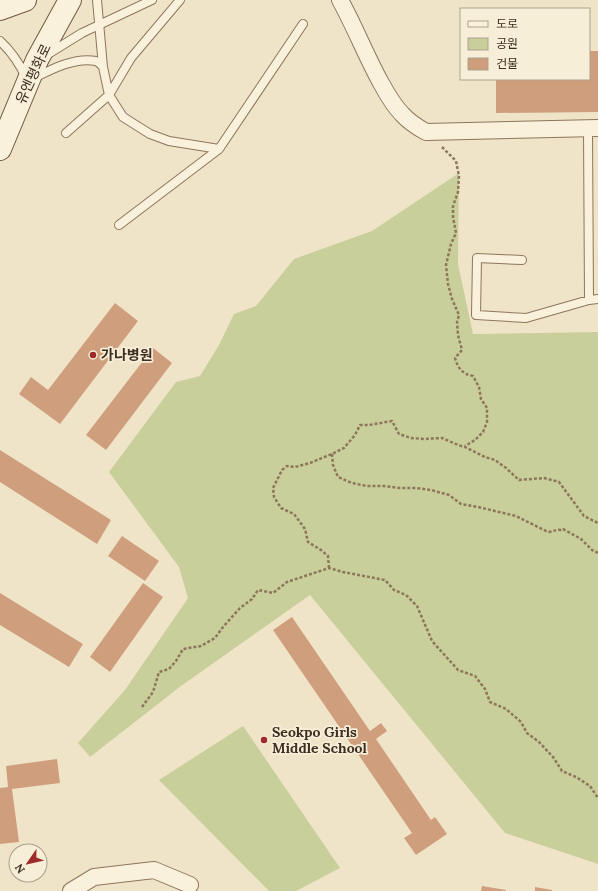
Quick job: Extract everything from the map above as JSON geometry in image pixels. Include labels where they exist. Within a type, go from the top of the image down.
[{"type":"main road","points":[[0,9],[25,0]]},
{"type":"main road","name":"유엔평화로","points":[[0,149],[37,60],[70,0]]},
{"type":"street","points":[[340,0],[373,69],[389,97],[402,114],[414,126],[426,132],[593,128]]},
{"type":"street","points":[[71,891],[94,877],[154,870],[190,884]]},
{"type":"lane","points":[[97,0],[104,66],[109,95],[124,117],[150,134],[169,141],[219,150]]},
{"type":"lane","points":[[37,60],[99,25],[152,0]]},
{"type":"lane","points":[[66,133],[109,95],[131,58],[180,0]]},
{"type":"lane","points":[[119,225],[219,150],[303,24]]},
{"type":"lane","points":[[0,41],[8,48],[20,64],[28,81],[53,68],[65,64],[81,61],[97,62],[104,66]]},
{"type":"lane","points":[[589,300],[593,128]]},
{"type":"lane","points":[[522,260],[477,258],[476,315],[526,318],[589,300],[598,299]]},
{"type":"path","points":[[426,132],[456,161],[459,176],[458,192],[453,206],[453,217],[456,232],[451,244],[446,265],[448,284],[452,299],[459,315],[457,322],[458,335],[462,350],[455,358],[457,366],[466,375],[472,376],[479,387],[481,399],[487,408],[487,422],[483,432],[475,440],[465,446]]},
{"type":"path","points":[[329,568],[328,556],[308,542],[305,529],[294,514],[281,508],[274,497],[273,488],[282,470],[287,466],[295,467],[310,463],[344,448],[355,435],[360,425],[392,421],[399,434],[411,438],[442,438],[458,445],[465,446],[485,457],[496,460],[519,480],[544,478],[559,482],[584,516],[598,522]]},
{"type":"path","points":[[332,454],[333,465],[338,477],[352,483],[367,486],[431,490],[448,496],[461,504],[516,516],[548,532],[563,529],[581,539],[592,550],[598,553]]},
{"type":"path","points":[[142,707],[153,692],[159,672],[169,669],[183,650],[201,646],[215,638],[240,608],[252,599],[258,590],[273,593],[288,582],[329,568],[385,580],[394,590],[406,595],[417,606],[432,641],[458,670],[475,676],[485,689],[490,702],[506,709],[521,722],[527,733],[539,742],[562,771],[576,777],[590,786],[598,798]]},
{"type":"green space","points":[[459,173],[458,264],[473,334],[598,332],[598,864],[505,833],[310,595],[181,686],[90,757],[78,743],[125,690],[188,598],[179,567],[109,472],[176,382],[200,376],[219,345],[234,314],[256,306],[294,259],[372,231]]},
{"type":"green space","points":[[243,726],[340,868],[296,891],[269,891],[159,780]]},
{"type":"building","points":[[590,51],[598,51],[598,112],[496,113],[496,80],[590,80]]},
{"type":"building","name":"가나병원","points":[[115,303],[138,321],[60,424],[19,394],[31,377],[48,390]]},
{"type":"building","points":[[153,348],[172,363],[106,450],[86,435]]},
{"type":"building","points":[[0,450],[111,520],[97,544],[0,482]]},
{"type":"building","points":[[122,536],[159,561],[145,581],[108,556]]},
{"type":"building","points":[[143,583],[163,597],[110,672],[90,657]]},
{"type":"building","points":[[0,593],[83,644],[69,667],[0,625]]},
{"type":"building","points":[[292,617],[370,731],[381,723],[387,731],[376,739],[431,820],[435,817],[447,834],[416,855],[404,838],[412,833],[273,630]]},
{"type":"building","points":[[57,759],[60,783],[12,789],[19,842],[0,844],[0,788],[8,787],[6,766]]},
{"type":"building","points":[[482,886],[506,890],[506,891],[481,891]]},
{"type":"building","points":[[535,887],[552,890],[552,891],[535,891]]},
{"type":"place","name":"가나병원","points":[[93,355]]},
{"type":"place","name":"Seokpo Girls Middle School","points":[[264,740]]}]
